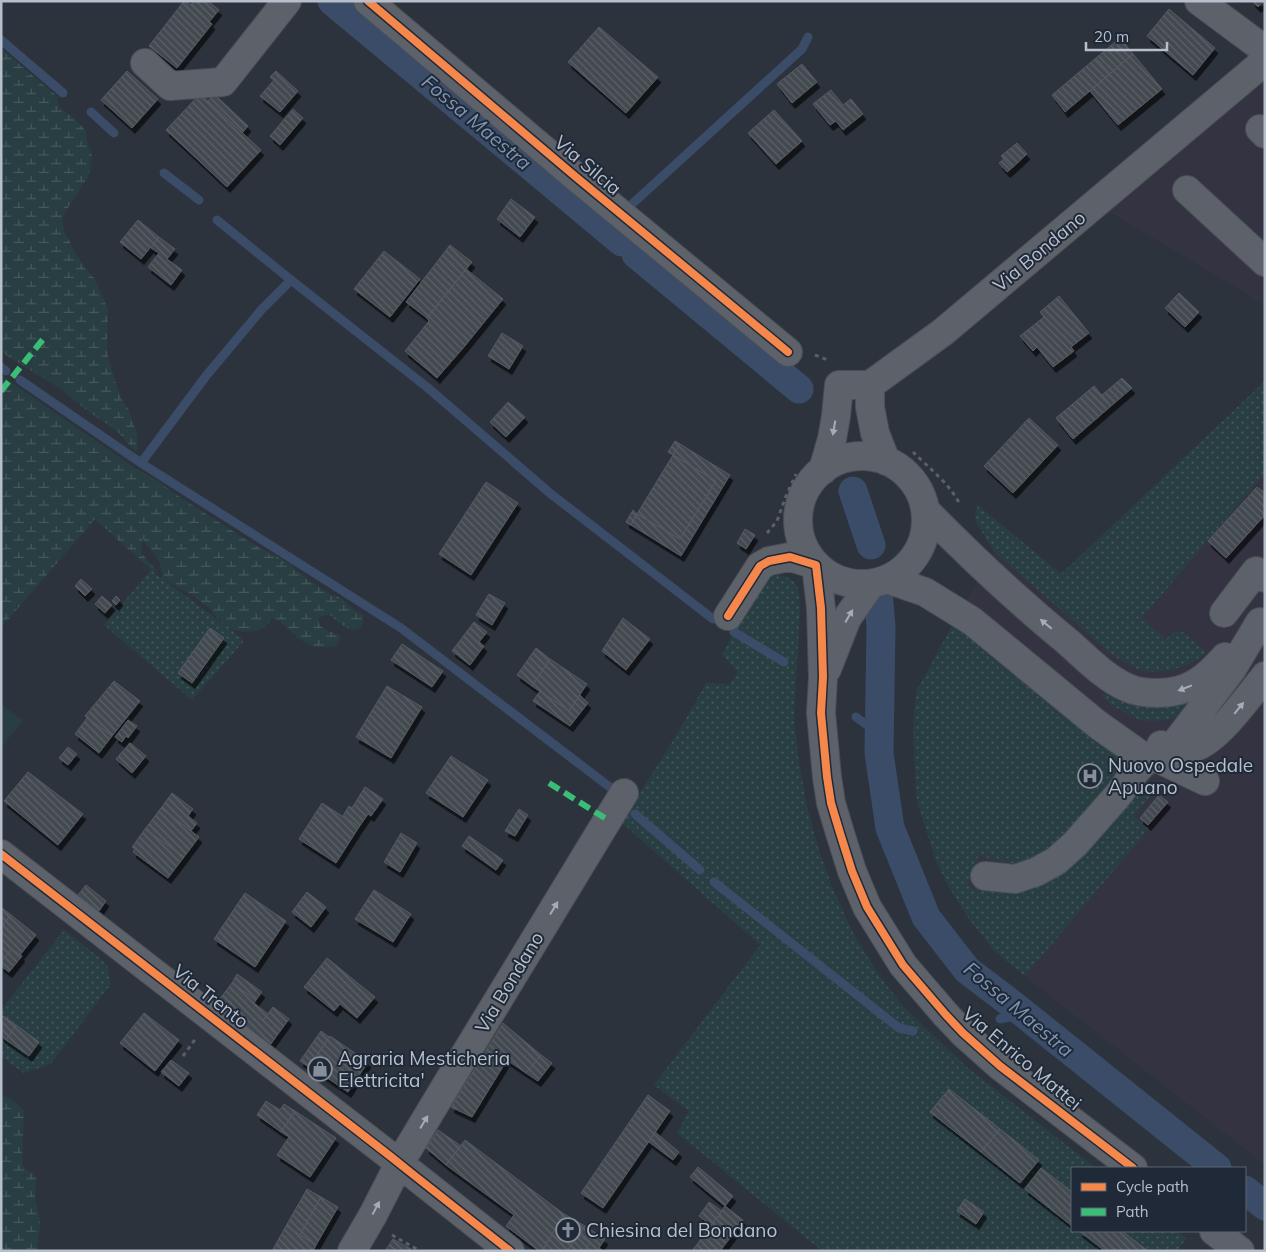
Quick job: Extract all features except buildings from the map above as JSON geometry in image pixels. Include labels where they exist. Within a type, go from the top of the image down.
[{"type":"street","points":[[145,63],[170,86],[223,82],[287,1]]},
{"type":"street","name":"Via Silcia","points":[[368,1],[576,177],[788,352]]},
{"type":"street","points":[[1199,1],[1265,50]]},
{"type":"street","name":"Via Bondano","points":[[870,385],[949,327],[1265,61]]},
{"type":"street","points":[[1187,190],[1265,262]]},
{"type":"street","points":[[835,373],[870,385],[870,408],[875,433],[897,454],[900,469],[912,481],[921,496],[926,511],[926,528],[922,544],[914,559],[902,570],[879,581],[851,584],[832,577],[816,565],[806,551],[800,534],[798,516],[802,499],[810,483],[809,471],[832,439],[836,416],[835,373]]},
{"type":"street","points":[[809,471],[853,457],[897,454]]},
{"type":"street","points":[[926,511],[960,546],[1034,614],[1107,675],[1129,688],[1148,692],[1168,693],[1186,689],[1207,677],[1263,619]]},
{"type":"street","points":[[728,616],[760,566],[769,561],[790,557],[816,565]]},
{"type":"street","points":[[816,565],[821,608],[823,677]]},
{"type":"street","points":[[1224,612],[1262,570]]},
{"type":"street","points":[[823,677],[847,618],[879,581]]},
{"type":"street","points":[[879,581],[925,592],[972,621],[1097,724],[1142,756],[1159,754],[1205,781],[1197,764],[1210,740],[1232,717],[1265,676]]},
{"type":"street","points":[[985,876],[1015,879],[1036,872],[1056,861],[1075,844],[1119,794],[1134,772],[1159,754],[1232,670],[1263,619]]},
{"type":"street","name":"Via Enrico Mattei","points":[[823,677],[821,713],[826,777],[831,803],[852,871],[867,907],[885,938],[903,965],[963,1033],[1000,1066],[1132,1167]]},
{"type":"street","name":"Via Bondano","points":[[352,1251],[400,1164],[624,793]]},
{"type":"street","name":"Via Trento","points":[[1,854],[510,1251]]},
{"type":"street","points":[[1215,1232],[1240,1251]]},
{"type":"path","points":[[788,352],[796,344],[820,357],[835,373]]},
{"type":"path","points":[[897,454],[942,480],[962,508]]},
{"type":"path","points":[[769,561],[761,540],[777,521],[786,496],[809,471]]},
{"type":"path","points":[[390,1234],[420,1251]]},
{"type":"shaded area","points":[[1265,81],[1265,308],[1247,294],[1104,209]]},
{"type":"shaded area","name":"Nuovo Ospedale Apuano","points":[[1265,381],[1265,1165],[993,950],[969,919],[947,884],[936,861],[917,802],[913,736],[917,690],[994,552],[976,522],[975,515],[978,505],[1061,574]]},
{"type":"green space","points":[[1,48],[57,96],[57,101],[61,108],[86,131],[87,142],[92,153],[91,167],[88,177],[65,212],[62,220],[64,231],[85,268],[95,279],[108,309],[108,357],[122,400],[129,410],[137,434],[138,449],[135,451],[116,430],[89,412],[61,389],[1,352]]},
{"type":"green space","points":[[1,375],[135,468],[363,615],[363,622],[360,628],[353,630],[340,624],[330,615],[324,615],[318,619],[320,626],[340,636],[339,642],[335,646],[318,647],[307,644],[275,619],[271,619],[264,628],[259,629],[239,631],[229,627],[193,595],[162,578],[159,562],[143,538],[141,553],[159,573],[151,570],[95,519],[1,628]]},
{"type":"green space","points":[[1265,381],[1265,473],[1142,618],[1166,639],[1174,632],[1183,632],[1207,653],[1187,665],[1171,670],[1141,671],[1115,657],[994,552],[976,522],[975,515],[978,505],[1061,574]]},
{"type":"green space","points":[[142,472],[160,482],[200,516],[213,518],[223,528],[291,564],[295,570],[307,579],[310,585],[326,596],[334,595],[341,598],[356,613],[363,615],[363,622],[360,628],[353,630],[340,624],[330,615],[324,615],[318,619],[320,626],[340,636],[339,642],[335,646],[318,647],[307,644],[275,619],[271,619],[268,624],[259,630],[241,631],[229,628],[244,641],[192,700],[104,625],[151,570],[227,627],[210,608],[192,594],[162,578],[158,559],[145,543],[136,477]]},
{"type":"green space","points":[[777,575],[790,579],[797,586],[798,590],[800,610],[794,716],[798,756],[807,807],[818,847],[831,884],[852,931],[878,974],[903,1006],[968,1068],[1095,1167],[1071,1167],[1071,1232],[1178,1232],[1187,1238],[1177,1251],[825,1251],[821,1250],[677,1133],[689,1111],[654,1085],[760,945],[620,821],[665,753],[706,683],[730,684],[738,672],[722,655],[746,609],[769,576]]},
{"type":"green space","points":[[955,620],[1116,755],[1121,763],[1120,771],[1072,835],[1058,846],[1028,861],[1012,863],[995,861],[979,855],[968,883],[973,889],[997,892],[1035,887],[1058,874],[1144,782],[1154,792],[1134,816],[1149,829],[1025,976],[993,950],[969,919],[947,884],[936,861],[917,802],[913,736],[917,690]]},
{"type":"green space","points":[[1109,688],[1192,695],[1190,711],[1164,721],[1153,722],[1143,720],[1124,712],[1101,697]]},
{"type":"green space","points":[[1,704],[23,721],[1,747]]},
{"type":"green space","points":[[64,930],[107,965],[111,984],[51,1064],[24,1073],[1,1057],[1,1010]]},
{"type":"green space","points":[[2,1095],[12,1099],[24,1111],[22,1163],[26,1170],[34,1173],[36,1178],[35,1196],[40,1223],[38,1251],[1,1251]]},
{"type":"waterway","name":"Fossa Maestra","points":[[332,1],[622,242]]},
{"type":"waterway","points":[[631,205],[802,49],[808,37]]},
{"type":"waterway","points":[[1,40],[63,93]]},
{"type":"waterway","points":[[91,112],[114,133]]},
{"type":"waterway","points":[[164,173],[199,200]]},
{"type":"waterway","points":[[217,220],[428,388],[551,494],[713,619]]},
{"type":"waterway","name":"Fossa Maestra","points":[[636,254],[799,389]]},
{"type":"waterway","points":[[141,463],[206,376],[262,309],[291,280]]},
{"type":"waterway","points":[[1,367],[6,371]]},
{"type":"waterway","points":[[20,380],[141,463],[401,628],[611,788]]},
{"type":"waterway","name":"Fossa Maestra","points":[[853,491],[871,545]]},
{"type":"waterway","name":"Fossa Maestra","points":[[878,592],[881,627],[879,753],[890,828],[926,917],[967,970],[1216,1167]]},
{"type":"waterway","points":[[734,632],[784,662]]},
{"type":"waterway","points":[[856,717],[879,734]]},
{"type":"waterway","points":[[635,814],[700,870]]},
{"type":"waterway","points":[[714,882],[899,1028],[913,1031]]},
{"type":"waterway","points":[[1000,1019],[1023,1014]]},
{"type":"waterway","name":"Fossa Maestra","points":[[1246,1191],[1265,1206]]},
{"type":"marked path","points":[[1,391],[44,338]]},
{"type":"marked path","points":[[549,783],[608,820]]},
{"type":"cycle path","points":[[368,1],[576,177],[788,352]]},
{"type":"cycle path","points":[[728,616],[760,566],[769,561],[790,557],[816,565],[821,608],[823,677],[821,713],[827,777],[831,803],[840,833],[852,871],[867,907],[903,965],[963,1033],[1000,1066],[1132,1167]]},
{"type":"cycle path","points":[[1,854],[510,1251]]},
{"type":"place","name":"Nuovo Ospedale Apuano","points":[[1090,776]]},
{"type":"place","name":"Agraria Mesticheria Elettricita'","points":[[320,1069]]},
{"type":"place","name":"Chiesina del Bondano","points":[[568,1230]]}]
